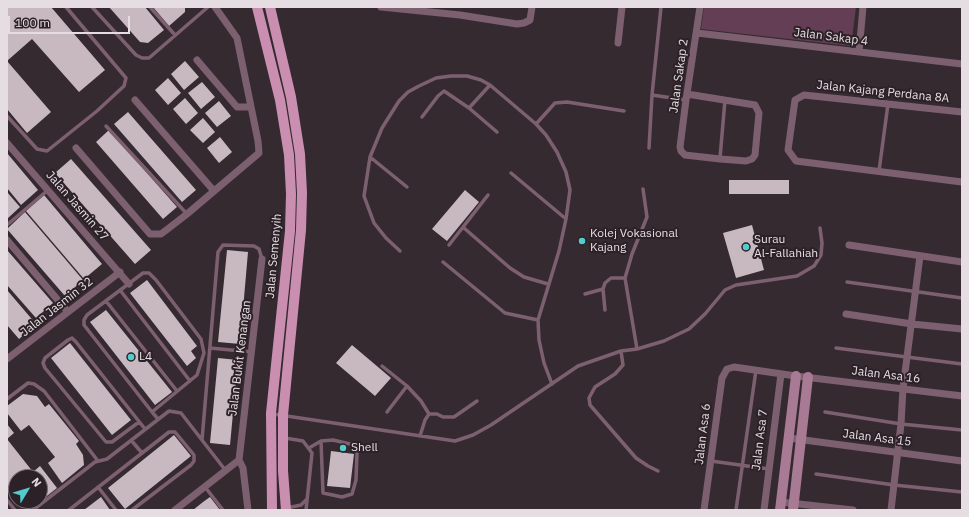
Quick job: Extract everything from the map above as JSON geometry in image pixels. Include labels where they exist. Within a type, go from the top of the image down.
[{"type":"main road","name":"Jalan Semenyih","points":[[257,7],[280,100],[289,155],[291,194],[290,231],[271,414],[272,510]]},
{"type":"main road","name":"Jalan Semenyih","points":[[270,7],[292,97],[300,154],[302,193],[301,230],[283,415],[283,471],[286,509]]},
{"type":"street","points":[[76,148],[150,234],[161,234],[259,153],[258,141],[236,38],[215,7]]},
{"type":"street","points":[[381,7],[461,11],[517,24],[530,20],[532,7]]},
{"type":"street","points":[[618,43],[622,7]]},
{"type":"street","name":"Jalan Sakap 2","points":[[700,7],[680,147],[684,154],[720,159]]},
{"type":"street","points":[[859,52],[863,7]]},
{"type":"street","name":"Jalan Sakap 4","points":[[697,33],[962,64]]},
{"type":"street","points":[[196,60],[237,107],[251,107]]},
{"type":"street","name":"Jalan Kajang Perdana 8A","points":[[879,171],[796,161],[788,150],[795,100],[804,95],[962,112]]},
{"type":"street","points":[[687,97],[725,100],[755,105],[759,113],[755,155],[752,159],[746,160],[720,159]]},
{"type":"street","points":[[135,100],[214,191]]},
{"type":"street","name":"Jalan Jasmin 27","points":[[7,143],[129,284]]},
{"type":"street","points":[[879,171],[962,182]]},
{"type":"street","points":[[7,240],[68,312]]},
{"type":"street","points":[[849,245],[962,262]]},
{"type":"street","points":[[891,510],[901,424],[903,388],[920,256]]},
{"type":"street","name":"Jalan Bukit Kenangan","points":[[239,460],[262,259]]},
{"type":"street","name":"Jalan Jasmin 32","points":[[7,359],[120,272]]},
{"type":"street","points":[[846,314],[912,324],[962,329]]},
{"type":"street","name":"Jalan Asa 16","points":[[734,367],[962,396]]},
{"type":"street","name":"Jalan Asa 6","points":[[704,510],[722,378],[727,369],[734,367]]},
{"type":"street","name":"Jalan Asa 7","points":[[764,510],[781,374]]},
{"type":"street","points":[[796,376],[781,506],[854,510]]},
{"type":"street","points":[[793,507],[808,377]]},
{"type":"street","name":"Jalan Asa 15","points":[[788,438],[962,461]]},
{"type":"street","points":[[175,510],[239,460],[243,468],[247,509]]},
{"type":"lane","points":[[7,116],[37,149],[47,151],[124,86],[126,78],[66,7]]},
{"type":"lane","points":[[92,7],[136,55],[142,58],[149,58],[206,8]]},
{"type":"lane","points":[[150,7],[175,35]]},
{"type":"lane","points":[[253,7],[264,32]]},
{"type":"lane","points":[[649,148],[652,96],[662,7]]},
{"type":"lane","points":[[400,251],[386,238],[374,223],[364,196],[370,157],[382,128],[399,101],[408,92],[419,86],[436,78],[468,76],[482,80],[536,124],[557,152],[566,172],[570,190],[566,219],[559,251],[538,320],[539,340],[544,363],[552,384]]},
{"type":"lane","points":[[469,108],[490,85]]},
{"type":"lane","points":[[422,116],[438,96],[444,91],[469,108],[497,132]]},
{"type":"lane","points":[[652,96],[687,97]]},
{"type":"lane","points":[[720,159],[725,100]]},
{"type":"lane","points":[[536,124],[555,103],[567,102],[624,111]]},
{"type":"lane","points":[[879,171],[888,104]]},
{"type":"lane","points":[[106,126],[187,214]]},
{"type":"lane","points":[[370,157],[407,187]]},
{"type":"lane","points":[[511,173],[566,219]]},
{"type":"lane","points":[[638,349],[625,278],[632,254],[647,217],[643,189]]},
{"type":"lane","points":[[7,225],[48,190]]},
{"type":"lane","points":[[449,245],[464,228],[488,195]]},
{"type":"lane","points":[[464,228],[510,268],[524,277],[548,284]]},
{"type":"lane","points":[[271,414],[454,441],[472,435],[491,425],[578,366],[621,351],[638,349],[664,341],[689,329],[705,314],[725,290],[736,285],[797,276],[814,266],[821,255],[822,243],[820,228]]},
{"type":"lane","points":[[202,440],[218,252],[224,245],[254,246],[259,249],[262,259]]},
{"type":"lane","points":[[443,262],[506,313],[538,320]]},
{"type":"lane","points":[[152,412],[197,375],[204,353],[201,339],[156,280],[149,273],[143,273],[87,315],[84,320],[84,325],[152,412],[158,419]]},
{"type":"lane","points":[[605,310],[603,289],[605,283],[611,278],[625,278]]},
{"type":"lane","points":[[847,282],[962,298]]},
{"type":"lane","points":[[585,294],[603,289]]},
{"type":"lane","points":[[120,290],[190,381]]},
{"type":"lane","points":[[106,301],[177,391]]},
{"type":"lane","points":[[139,422],[112,442],[106,442],[45,368],[43,363],[45,358],[72,338],[145,429]]},
{"type":"lane","points":[[210,348],[252,352]]},
{"type":"lane","points":[[836,348],[962,364]]},
{"type":"lane","points":[[621,351],[623,365],[615,374],[595,387],[589,398],[590,405],[636,458],[658,471]]},
{"type":"lane","points":[[382,366],[407,386],[421,401],[429,414]]},
{"type":"lane","points":[[736,510],[756,370]]},
{"type":"lane","points":[[7,399],[28,383],[34,384],[44,392],[98,461]]},
{"type":"lane","points":[[388,412],[407,386]]},
{"type":"lane","points":[[429,414],[437,414],[443,418],[454,417],[477,401]]},
{"type":"lane","points":[[33,510],[95,462],[107,459],[169,411],[180,413],[226,470]]},
{"type":"lane","points":[[824,412],[901,424],[962,430]]},
{"type":"lane","points":[[420,436],[425,420],[429,414]]},
{"type":"lane","points":[[69,510],[169,432],[175,432],[194,455],[194,461],[191,465],[132,510]]},
{"type":"lane","points":[[282,437],[304,441],[312,453],[306,510]]},
{"type":"lane","points":[[131,440],[142,453]]},
{"type":"lane","points":[[309,448],[321,441],[333,440],[354,445],[357,453],[356,480],[352,494],[342,497],[323,492],[321,441]]},
{"type":"lane","points":[[711,461],[769,469]]},
{"type":"lane","points":[[816,474],[894,485],[962,492]]},
{"type":"lane","points":[[98,486],[116,510]]},
{"type":"lane","points":[[206,487],[223,510]]},
{"type":"lane","points":[[286,509],[301,505],[307,499]]},
{"type":"lane","points":[[7,500],[15,510]]},
{"type":"shaded area","points":[[704,7],[856,7],[851,46],[701,29]]},
{"type":"building","points":[[7,7],[51,7],[105,70],[79,92],[32,39],[7,61]]},
{"type":"building","points":[[109,7],[145,7],[164,30],[148,43],[140,42]]},
{"type":"building","points":[[153,7],[185,7],[185,12],[169,26]]},
{"type":"building","points":[[7,61],[51,112],[27,133],[7,109]]},
{"type":"building","points":[[185,61],[199,77],[184,90],[171,74]]},
{"type":"building","points":[[168,78],[181,93],[168,105],[155,90]]},
{"type":"building","points":[[202,82],[215,97],[201,109],[188,93]]},
{"type":"building","points":[[185,98],[198,113],[186,124],[173,109]]},
{"type":"building","points":[[219,101],[231,116],[217,127],[205,113]]},
{"type":"building","points":[[128,112],[196,190],[182,202],[114,124]]},
{"type":"building","points":[[203,118],[215,132],[203,143],[190,130]]},
{"type":"building","points":[[109,130],[177,207],[163,219],[96,142]]},
{"type":"building","points":[[220,137],[232,152],[219,163],[207,148]]},
{"type":"building","points":[[7,153],[38,190],[21,205],[7,188]]},
{"type":"building","points":[[71,159],[151,250],[135,264],[55,173]]},
{"type":"building","points":[[729,180],[789,180],[789,194],[729,194]]},
{"type":"building","points":[[465,190],[479,202],[447,241],[432,229]]},
{"type":"building","points":[[7,192],[20,207],[7,219]]},
{"type":"building","points":[[44,195],[102,264],[84,279],[26,211]]},
{"type":"building","points":[[25,212],[83,280],[65,296],[7,229]]},
{"type":"building","points":[[752,225],[764,270],[736,278],[723,233]]},
{"type":"building","points":[[7,250],[53,303],[36,318],[7,285]]},
{"type":"building","points":[[227,250],[248,252],[240,344],[218,342]]},
{"type":"building","points":[[147,280],[197,346],[191,351],[196,358],[187,366],[130,293]]},
{"type":"building","points":[[7,290],[36,324],[19,339],[7,325]]},
{"type":"building","name":"L4","points":[[106,310],[172,392],[155,405],[90,322]]},
{"type":"building","points":[[70,343],[131,420],[112,435],[51,358]]},
{"type":"building","points":[[352,345],[391,378],[375,396],[336,363]]},
{"type":"building","points":[[218,358],[238,360],[230,445],[210,443]]},
{"type":"building","points":[[23,394],[37,396],[45,407],[49,404],[79,441],[76,444],[83,455],[84,465],[62,483],[48,463],[55,457],[29,425],[21,431],[7,413],[7,406]]},
{"type":"building","points":[[7,424],[14,433],[7,439]]},
{"type":"building","points":[[174,435],[191,456],[125,509],[108,488]]},
{"type":"building","points":[[7,439],[31,469],[8,469],[8,491]]},
{"type":"building","points":[[331,451],[354,454],[350,488],[327,486]]},
{"type":"building","points":[[48,476],[57,488],[48,495]]},
{"type":"building","points":[[101,497],[110,510],[84,510]]},
{"type":"building","points":[[210,497],[220,510],[193,510],[203,502]]},
{"type":"place","name":"Kolej Vokasional Kajang","points":[[582,241]]},
{"type":"place","name":"Surau Al-Fallahiah","points":[[746,247]]},
{"type":"place","name":"L4","points":[[131,357]]},
{"type":"place","name":"Shell","points":[[343,448]]}]
